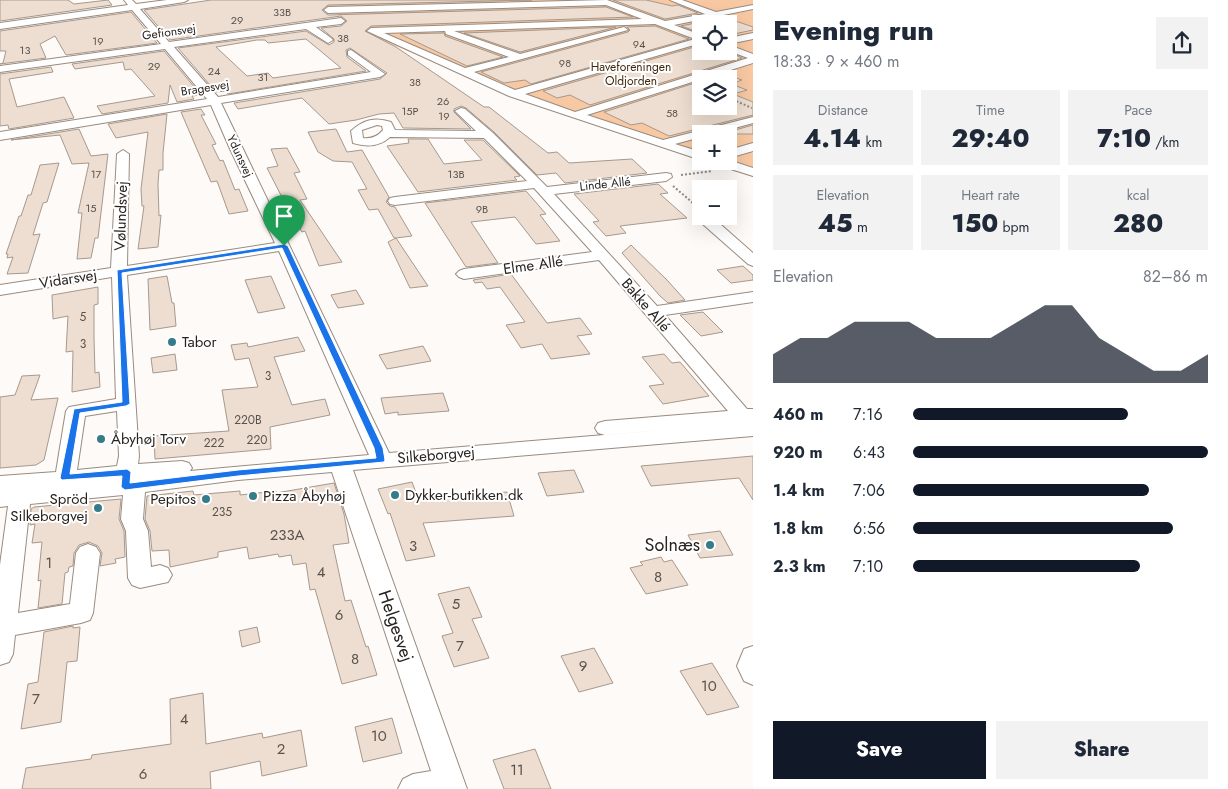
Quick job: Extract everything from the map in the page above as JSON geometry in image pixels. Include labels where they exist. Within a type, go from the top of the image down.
[{"type":"street","name":"Ydunsvej","points":[[128,0],[215,101],[380,454]]},
{"type":"street","points":[[0,26],[184,0]]},
{"type":"street","points":[[674,0],[716,14]]},
{"type":"street","points":[[746,0],[753,2]]},
{"type":"street","points":[[328,10],[603,1],[692,35]]},
{"type":"street","points":[[463,72],[660,23],[753,7]]},
{"type":"street","name":"Gefionsvej","points":[[0,69],[341,21]]},
{"type":"street","points":[[660,23],[371,31],[534,102],[692,153]]},
{"type":"street","points":[[308,26],[328,40]]},
{"type":"street","points":[[514,26],[567,45]]},
{"type":"street","points":[[440,28],[518,58]]},
{"type":"street","points":[[737,39],[753,36]]},
{"type":"street","points":[[513,94],[692,42]]},
{"type":"street","name":"Bragesvej","points":[[0,136],[380,74],[351,52]]},
{"type":"street","points":[[737,52],[753,59]]},
{"type":"street","points":[[576,115],[753,59]]},
{"type":"street","name":"Bakke Allé","points":[[461,111],[540,187],[603,255],[750,423]]},
{"type":"street","points":[[664,143],[753,120]]},
{"type":"street","points":[[387,133],[388,126],[384,123],[374,122],[359,129],[357,140],[366,143],[376,141],[387,133],[489,136]]},
{"type":"street","points":[[737,152],[753,147]]},
{"type":"street","name":"Vølundsvej","points":[[123,154],[119,271],[132,519],[137,531],[140,578],[160,575]]},
{"type":"street","points":[[737,167],[753,172]]},
{"type":"street","name":"Linde Allé","points":[[540,187],[666,177]]},
{"type":"street","points":[[395,201],[540,187]]},
{"type":"street","points":[[712,225],[753,261]]},
{"type":"street","name":"Vidarsvej","points":[[0,290],[284,246]]},
{"type":"street","name":"Elme Allé","points":[[464,274],[603,255]]},
{"type":"street","points":[[652,312],[753,298]]},
{"type":"street","points":[[65,478],[76,410],[126,404]]},
{"type":"street","name":"Silkeborgvej","points":[[10,490],[65,478],[129,482],[380,454],[750,423]]},
{"type":"street","name":"Silkeborgvej","points":[[10,490],[340,464],[380,454]]},
{"type":"street","name":"Helgesvej","points":[[340,464],[451,786]]},
{"type":"street","points":[[0,654],[4,626],[10,490]]},
{"type":"street","points":[[4,626],[81,612],[88,553]]},
{"type":"street","points":[[753,656],[750,666],[753,673]]},
{"type":"street","points":[[413,789],[451,786]]},
{"type":"path","points":[[737,101],[753,108]]},
{"type":"path","points":[[692,202],[668,181],[666,177],[720,170]]},
{"type":"green space","name":"Haveforeningen Oldjorden","points":[[314,0],[753,0],[753,177],[732,170],[737,170],[737,125],[692,125],[692,157],[531,103],[377,38]]},
{"type":"building","points":[[0,0],[68,0],[74,4],[108,0],[112,5],[0,21]]},
{"type":"building","points":[[211,0],[532,0],[328,5],[322,10],[328,15],[606,7],[633,17],[371,26],[365,31],[396,47],[484,107],[489,107],[548,153],[557,152],[569,163],[632,159],[647,173],[565,183],[556,173],[537,175],[494,132],[466,108],[461,106],[454,109],[454,112],[471,129],[403,128],[394,113],[379,114],[329,124],[302,98],[238,109],[234,103],[380,79],[387,73],[350,48],[346,50],[347,57],[366,71],[228,94],[226,91],[216,92],[178,48],[306,31],[329,45],[334,42],[334,39],[321,28],[341,26],[347,21],[341,16],[170,40],[144,10]],"holes":[[[306,39],[341,68],[273,78],[268,73],[247,76],[216,47],[257,40],[265,40],[268,43]]]},
{"type":"building","points":[[613,0],[646,0],[672,6],[678,5],[698,13],[665,19]]},
{"type":"building","points":[[131,12],[157,43],[66,55],[55,36],[40,44],[46,58],[0,64],[3,63],[6,51],[0,51],[0,31]]},
{"type":"building","points":[[737,21],[753,27],[753,30],[737,33]]},
{"type":"building","points":[[692,24],[692,30],[681,26]]},
{"type":"building","points":[[655,26],[689,39],[531,84],[525,80],[504,83],[481,72],[628,32],[630,30],[627,27]]},
{"type":"building","points":[[616,27],[520,52],[464,33]]},
{"type":"building","points":[[444,33],[445,36],[503,57],[467,66],[400,34]]},
{"type":"building","points":[[692,48],[692,60],[736,60],[703,70],[692,70],[692,73],[590,105],[570,95],[557,98],[543,91]]},
{"type":"building","points":[[164,51],[201,95],[192,96],[194,99],[177,102],[170,85],[168,103],[102,114],[97,106],[155,96],[131,69],[125,70],[123,62],[75,69],[72,64]]},
{"type":"building","points":[[51,67],[53,72],[9,79],[17,107],[64,97],[74,118],[9,129],[8,125],[0,126],[0,74]]},
{"type":"building","points":[[692,84],[692,115],[737,115],[737,96],[753,102],[753,115],[713,125],[692,125],[692,130],[669,136],[642,123],[631,125],[604,112]]},
{"type":"building","points":[[737,86],[747,90],[737,93]]},
{"type":"building","points":[[201,109],[205,115],[201,115],[216,144],[212,145],[220,161],[223,160],[235,190],[239,189],[248,211],[229,214],[217,181],[211,182],[181,112]]},
{"type":"building","points":[[167,114],[163,170],[159,170],[158,184],[159,216],[161,215],[158,247],[138,249],[144,206],[142,206],[141,189],[148,132],[116,138],[108,124]]},
{"type":"building","points":[[753,125],[753,134],[737,134],[737,130]]},
{"type":"building","points":[[79,129],[91,156],[108,154],[98,238],[95,238],[91,258],[77,259],[82,213],[78,213],[89,163],[72,164],[60,135],[11,140]]},
{"type":"building","points":[[336,129],[347,152],[362,150],[389,197],[386,202],[390,206],[395,207],[412,236],[394,238],[378,209],[369,210],[358,190],[367,189],[352,162],[333,161],[318,152],[308,132]]},
{"type":"building","points":[[408,139],[428,139],[444,164],[482,160],[464,140],[483,140],[520,176],[514,177],[517,180],[418,192],[387,146],[409,143]]},
{"type":"building","points":[[287,148],[300,172],[294,173],[307,199],[300,200],[342,262],[319,266],[305,231],[302,232],[267,168],[278,166],[271,149]]},
{"type":"building","points":[[59,163],[47,202],[43,203],[33,235],[40,234],[28,273],[7,274],[13,257],[7,258],[8,254],[6,254],[19,216],[21,216],[28,195],[31,195],[40,165]]},
{"type":"building","points":[[658,184],[668,193],[660,194],[687,218],[620,226],[626,233],[606,236],[593,222],[599,221],[574,194]]},
{"type":"building","points":[[526,191],[546,214],[540,215],[560,241],[536,244],[515,217],[471,222],[498,263],[466,267],[425,203]]},
{"type":"building","points":[[396,238],[428,286],[410,288],[388,242]]},
{"type":"building","points":[[631,245],[685,300],[668,303],[660,296],[622,253]]},
{"type":"building","points":[[743,266],[753,275],[753,280],[731,283],[717,270]]},
{"type":"building","points":[[511,274],[547,323],[580,318],[592,334],[577,336],[590,354],[551,359],[542,344],[521,348],[506,325],[525,322],[500,287],[487,289],[482,282],[475,283],[473,280]]},
{"type":"building","points":[[167,276],[172,303],[174,303],[176,326],[150,330],[148,279]]},
{"type":"building","points":[[271,276],[285,308],[258,313],[245,280]]},
{"type":"building","points":[[98,287],[98,304],[94,305],[94,338],[95,373],[99,372],[100,387],[72,392],[73,351],[66,352],[68,316],[53,319],[52,295]]},
{"type":"building","points":[[356,290],[364,304],[338,308],[331,295]]},
{"type":"building","points":[[703,312],[723,332],[701,336],[680,315]]},
{"type":"building","points":[[298,337],[305,351],[274,357],[292,405],[325,399],[330,415],[270,427],[271,449],[155,459],[154,436],[229,431],[222,390],[258,387],[249,358],[235,360],[231,345],[247,343],[248,347]]},
{"type":"building","points":[[423,346],[431,361],[387,369],[379,355]]},
{"type":"building","points":[[175,354],[177,370],[153,373],[151,358]]},
{"type":"building","points":[[664,354],[672,363],[680,362],[709,396],[663,404],[649,386],[664,384],[642,357]]},
{"type":"building","points":[[40,375],[31,400],[58,398],[44,460],[36,465],[0,468],[0,397],[15,395],[22,376]]},
{"type":"building","points":[[443,393],[449,411],[398,415],[398,412],[385,414],[381,398]]},
{"type":"building","points":[[753,456],[753,500],[739,478],[651,486],[641,466]]},
{"type":"building","points":[[574,470],[584,492],[547,496],[538,473]]},
{"type":"building","points":[[412,482],[418,498],[507,492],[514,516],[423,523],[435,556],[406,561],[390,513],[388,514],[378,489]]},
{"type":"building","points":[[334,483],[344,514],[349,543],[333,545],[345,601],[351,600],[377,675],[342,684],[315,589],[310,590],[306,563],[293,565],[291,555],[279,557],[278,554],[249,559],[247,547],[218,552],[218,557],[170,567],[169,550],[152,551],[150,531],[145,519],[147,496],[193,491],[194,495],[240,491],[240,495],[276,491],[276,493]]},
{"type":"building","points":[[121,499],[119,519],[124,531],[125,557],[115,559],[116,563],[100,566],[102,553],[98,546],[89,542],[79,545],[74,553],[73,566],[69,567],[68,572],[65,573],[62,604],[38,608],[41,580],[38,581],[42,542],[32,543],[35,524],[30,525],[31,509],[34,507]]},
{"type":"building","name":"Solnæs","points":[[720,531],[733,555],[700,558],[688,535]]},
{"type":"building","points":[[661,557],[664,562],[672,560],[688,585],[646,594],[630,568],[643,565],[640,562]]},
{"type":"building","points":[[469,587],[482,617],[472,619],[489,658],[454,667],[442,636],[453,633],[438,594]]},
{"type":"building","points":[[73,626],[73,628],[80,627],[77,661],[67,662],[61,722],[21,729],[28,684],[38,682],[44,632]]},
{"type":"building","points":[[257,627],[260,642],[242,647],[239,631]]},
{"type":"building","points":[[594,648],[613,683],[579,692],[561,656]]},
{"type":"building","points":[[712,663],[739,707],[707,715],[680,671]]},
{"type":"building","points":[[203,693],[206,744],[262,733],[263,738],[301,730],[307,766],[262,776],[260,761],[210,772],[211,789],[22,789],[26,768],[91,759],[92,755],[171,744],[170,699]]},
{"type":"building","points":[[392,718],[402,753],[363,762],[355,727]]},
{"type":"building","points":[[535,749],[551,789],[504,789],[493,760]]},
{"type":"place","name":"Tabor","points":[[172,342]]},
{"type":"place","name":"Åbyhøj Torv","points":[[101,439]]},
{"type":"place","name":"Dykker-butikken.dk","points":[[395,495]]},
{"type":"place","name":"Pizza Åbyhøj","points":[[253,496]]},
{"type":"place","name":"Pepitos","points":[[206,499]]},
{"type":"place","name":"Spröd Silkeborgvej","points":[[98,508]]},
{"type":"place","name":"Solnæs","points":[[710,545]]},
{"type":"route","points":[[284,246],[378,448],[381,460],[238,473],[125,487],[127,472],[65,478],[76,410],[126,404],[119,271],[284,246]]}]
